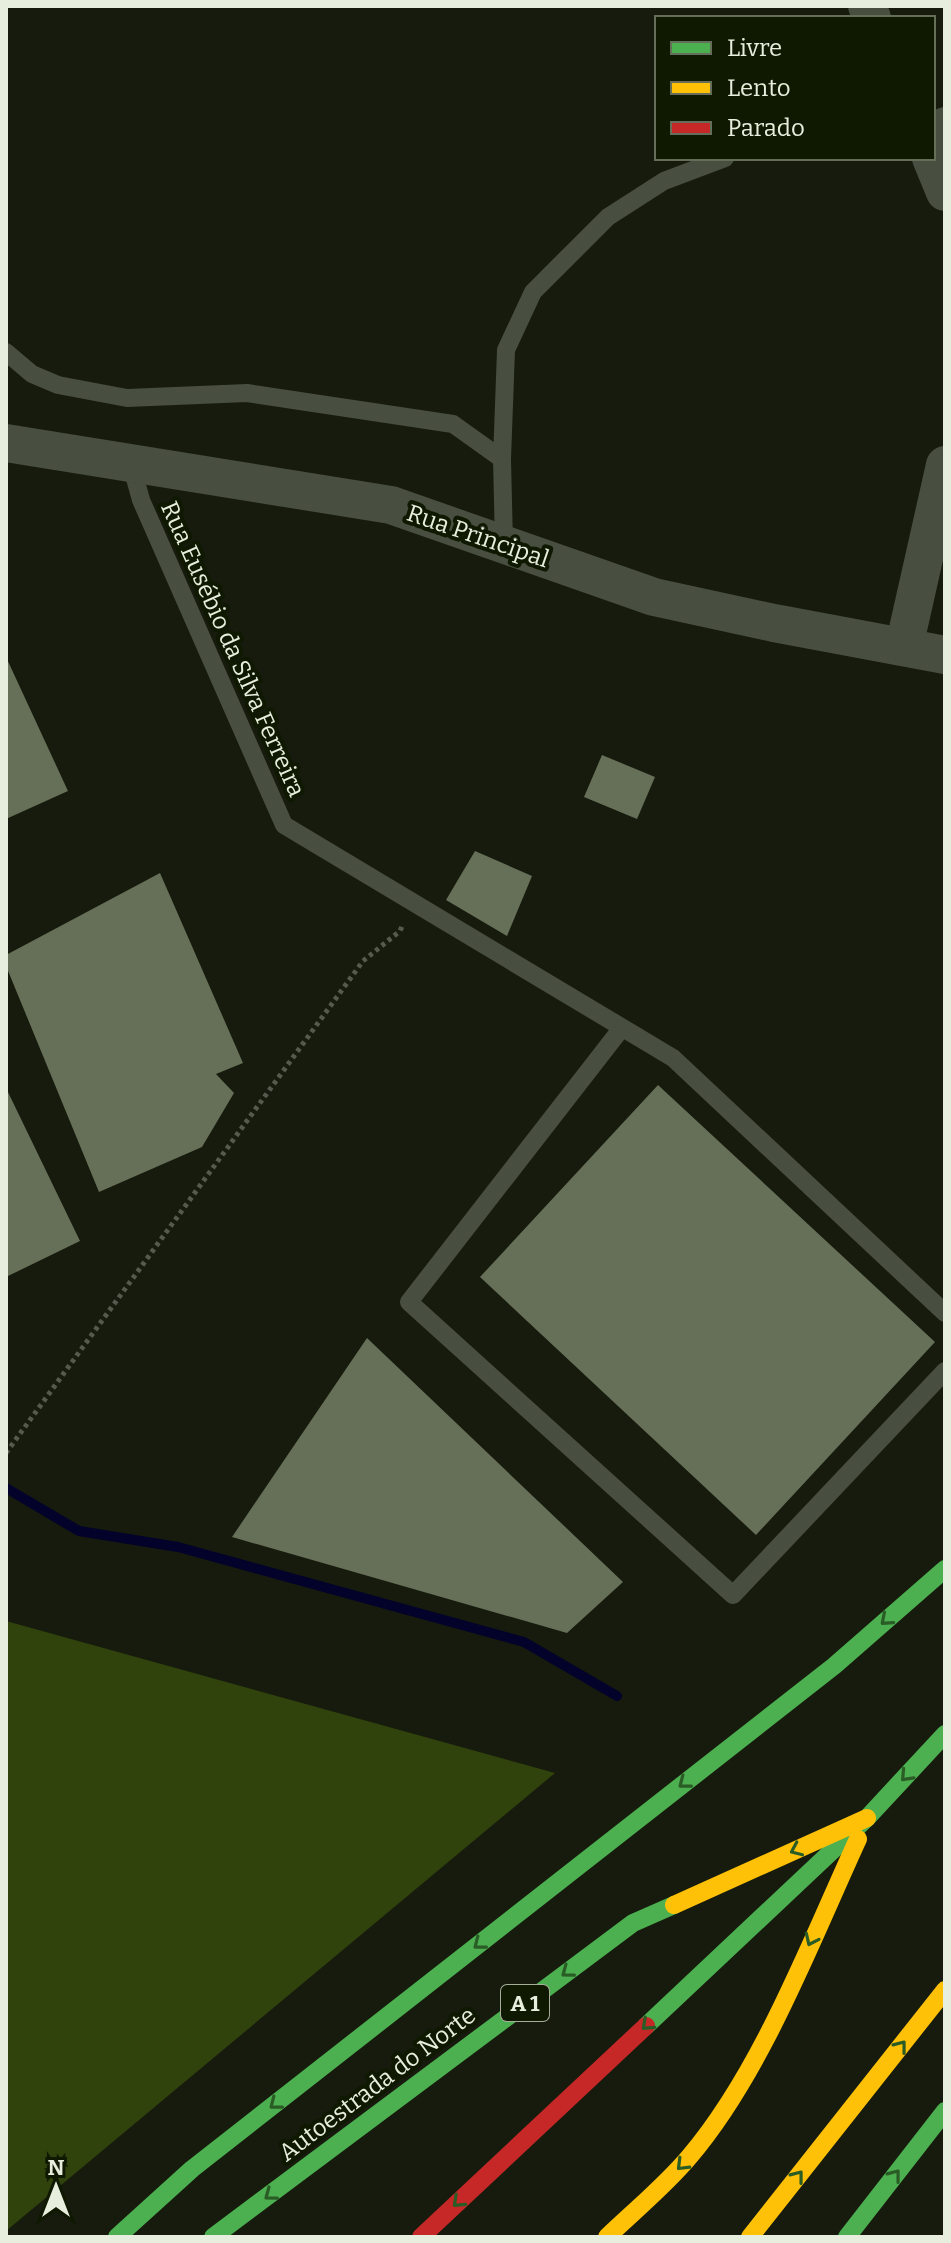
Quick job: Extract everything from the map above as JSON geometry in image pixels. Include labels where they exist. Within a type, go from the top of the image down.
[{"type":"highway","points":[[117,2237],[192,2169],[834,1666],[945,1569]]},
{"type":"highway","name":"Autoestrada do Norte","points":[[421,2237],[867,1818],[945,1734]]},
{"type":"highway","name":"Autoestrada do Norte","points":[[213,2237],[633,1923],[867,1818]]},
{"type":"highway","name":"Autoestrada do Norte","points":[[607,2237],[690,2157],[737,2091],[775,2018],[867,1818]]},
{"type":"highway","points":[[750,2237],[945,1990]]},
{"type":"highway","points":[[847,2237],[945,2111]]},
{"type":"street","points":[[932,160],[945,192]]},
{"type":"street","name":"Rua Principal","points":[[6,443],[391,505],[654,597],[945,655]]},
{"type":"street","points":[[904,647],[945,465]]},
{"type":"lane","points":[[504,544],[502,459],[506,350],[533,292],[608,217],[664,181],[720,160]]},
{"type":"lane","points":[[6,352],[32,374],[58,385],[127,398],[247,393],[453,424],[502,459]]},
{"type":"lane","name":"Rua Eusébio da Silva Ferreira","points":[[131,464],[141,500],[284,825],[673,1058],[945,1313]]},
{"type":"lane","points":[[621,1029],[409,1302],[733,1595],[945,1371]]},
{"type":"path","points":[[6,1453],[363,961],[400,931],[411,902]]},
{"type":"green space","points":[[6,1621],[555,1773],[6,2231]]},
{"type":"building","points":[[6,657],[68,791],[6,819]]},
{"type":"building","points":[[602,755],[655,777],[637,819],[584,797]]},
{"type":"building","points":[[475,851],[532,876],[507,936],[446,900]]},
{"type":"building","points":[[160,873],[243,1063],[216,1074],[234,1093],[202,1147],[99,1192],[6,966],[6,955]]},
{"type":"building","points":[[658,1085],[935,1342],[756,1535],[480,1277]]},
{"type":"building","points":[[6,1088],[80,1241],[6,1277]]},
{"type":"building","points":[[367,1338],[623,1582],[567,1633],[232,1537]]},
{"type":"waterway","points":[[6,1488],[79,1531],[178,1547],[524,1642],[617,1696]]},
{"type":"traffic: fast","points":[[117,2237],[192,2169],[834,1666],[945,1569]]},
{"type":"traffic: fast","points":[[646,2026],[867,1818],[945,1734]]},
{"type":"traffic: fast","points":[[213,2237],[633,1923],[674,1905]]},
{"type":"traffic: fast","points":[[847,2237],[945,2111]]},
{"type":"traffic: slow","points":[[674,1905],[867,1818]]},
{"type":"traffic: slow","points":[[607,2237],[681,2167],[740,2085],[783,2004],[858,1839]]},
{"type":"traffic: slow","points":[[750,2237],[945,1990]]},
{"type":"traffic: jam","points":[[421,2237],[646,2026]]}]
